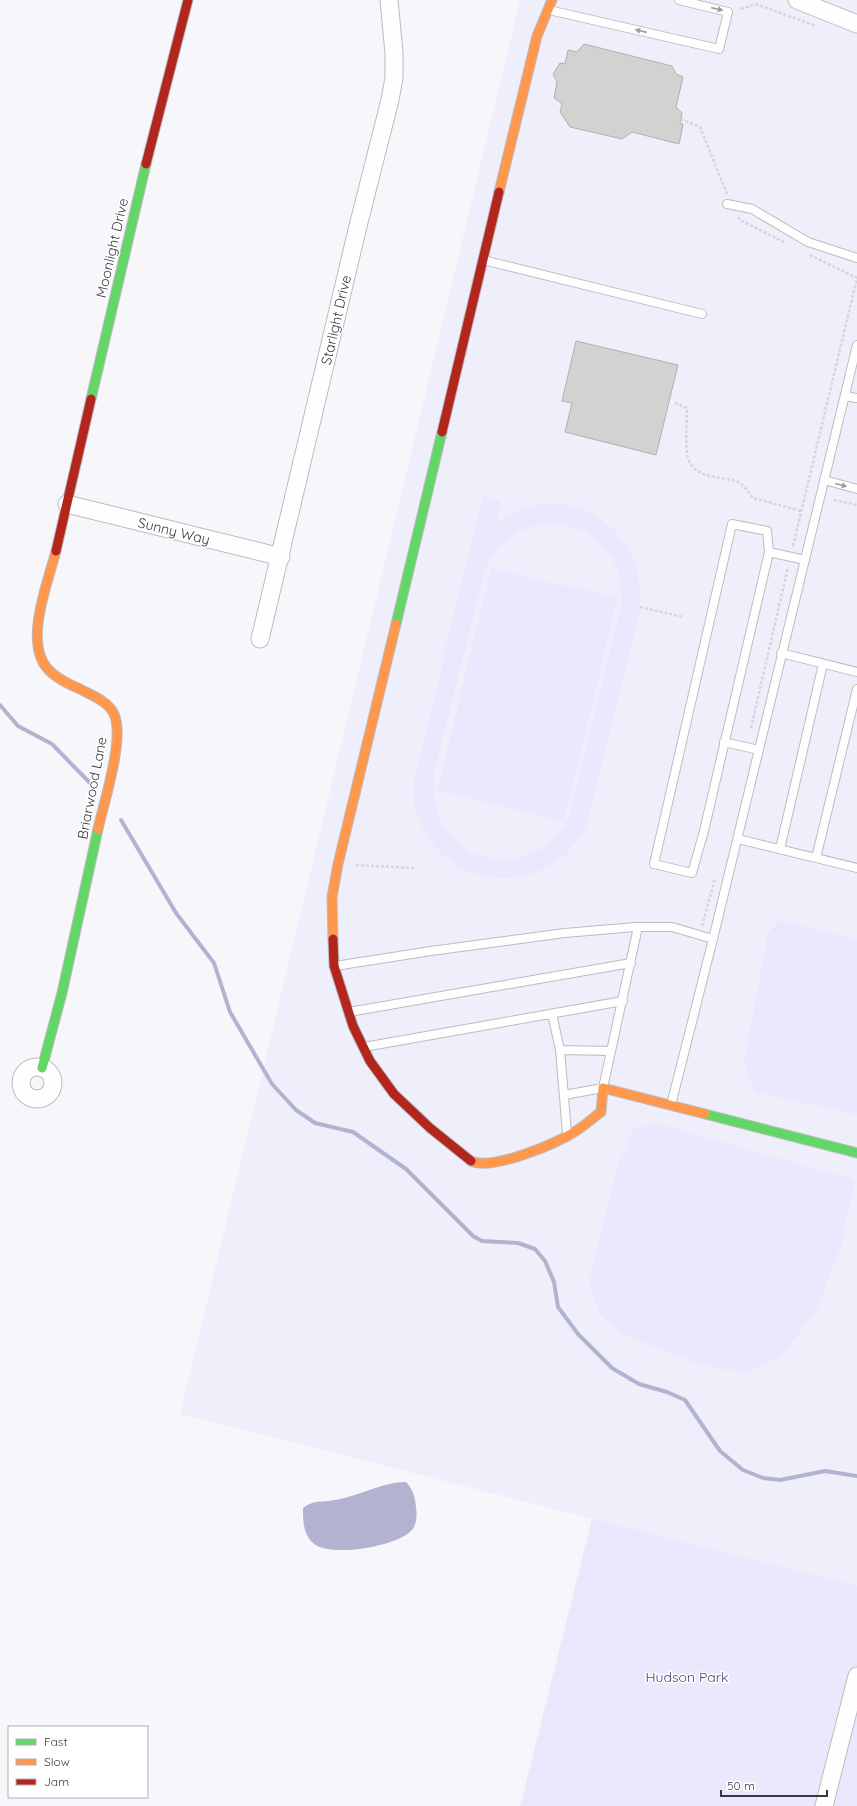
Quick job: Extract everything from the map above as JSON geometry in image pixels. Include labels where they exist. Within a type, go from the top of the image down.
[{"type":"street","name":"Moonlight Drive","points":[[68,504],[153,132],[188,0]]},
{"type":"street","name":"Starlight Drive","points":[[260,639],[281,557],[358,226],[390,100],[394,78],[394,53],[389,0]]},
{"type":"street","points":[[552,0],[537,36],[338,864],[332,898],[334,966],[348,1012],[370,1061],[394,1094],[430,1128],[473,1162],[502,1161],[523,1155],[576,1131],[601,1112],[603,1088],[857,1153]]},
{"type":"street","points":[[797,0],[857,24]]},
{"type":"street","name":"Sunny Way","points":[[68,504],[281,557]]},
{"type":"street","name":"Briarwood Lane","points":[[42,1068],[62,994],[118,740],[113,713],[102,700],[55,677],[39,658],[36,638],[38,622],[68,504]]},
{"type":"street","points":[[824,1806],[857,1676]]},
{"type":"lane","points":[[548,10],[719,49],[728,12],[679,0]]},
{"type":"lane","points":[[729,204],[752,209],[808,242],[857,258]]},
{"type":"lane","points":[[483,260],[702,314]]},
{"type":"lane","points":[[671,1106],[738,839],[781,653],[857,345]]},
{"type":"lane","points":[[845,396],[857,398]]},
{"type":"lane","points":[[824,480],[857,489]]},
{"type":"lane","points":[[732,524],[767,531],[769,552],[704,831],[692,873],[654,864],[732,524]]},
{"type":"lane","points":[[769,552],[805,560]]},
{"type":"lane","points":[[781,653],[857,672]]},
{"type":"lane","points":[[780,849],[823,664]]},
{"type":"lane","points":[[816,858],[857,689]]},
{"type":"lane","points":[[724,742],[759,750]]},
{"type":"lane","points":[[738,839],[857,868]]},
{"type":"lane","points":[[334,966],[557,934],[638,927],[672,927],[713,939]]},
{"type":"lane","points":[[564,1095],[603,1088],[638,927]]},
{"type":"lane","points":[[348,1012],[631,963]]},
{"type":"lane","points":[[364,1048],[622,1001]]},
{"type":"lane","points":[[552,1014],[560,1050],[568,1134]]},
{"type":"lane","points":[[560,1050],[611,1051]]},
{"type":"path","points":[[741,9],[756,4],[823,28]]},
{"type":"path","points":[[681,119],[700,127],[729,204]]},
{"type":"path","points":[[747,747],[790,557],[857,278]]},
{"type":"path","points":[[675,403],[687,408],[688,458],[695,468],[710,477],[737,481],[746,488],[753,498],[801,511]]},
{"type":"path","points":[[834,500],[857,505]]},
{"type":"path","points":[[640,607],[684,617]]},
{"type":"path","points":[[338,864],[415,868]]},
{"type":"path","points":[[699,935],[716,874]]},
{"type":"shaded area","points":[[520,0],[857,0],[857,1586],[180,1414]]},
{"type":"shaded area","points":[[406,1482],[412,1490],[414,1497],[416,1522],[414,1528],[404,1536],[378,1546],[347,1550],[333,1550],[313,1543],[307,1535],[305,1531],[303,1508],[307,1505],[315,1502],[330,1501],[353,1496],[388,1484]]},
{"type":"green space","points":[[483,495],[501,500],[496,523],[523,509],[550,504],[575,507],[599,517],[618,534],[632,556],[639,583],[639,613],[586,827],[576,842],[564,856],[543,870],[520,877],[497,878],[475,874],[454,864],[437,849],[423,829],[414,801],[416,772]],"holes":[[[554,523],[571,527],[598,541],[607,551],[619,576],[621,592],[620,609],[568,819],[550,842],[528,855],[505,860],[482,856],[461,846],[445,828],[435,804],[434,775],[487,564],[499,547],[514,534],[523,530],[543,524]]]},
{"type":"green space","points":[[491,568],[618,598],[564,821],[437,791]]},
{"type":"green space","points":[[779,920],[857,940],[857,1115],[755,1092],[744,1062],[768,933]]},
{"type":"green space","points":[[655,1123],[855,1180],[841,1247],[816,1311],[782,1355],[745,1373],[702,1365],[624,1335],[600,1315],[589,1284],[616,1169],[635,1127]]},
{"type":"green space","name":"Hudson Park","points":[[592,1518],[857,1586],[857,1806],[520,1806]]},
{"type":"building","points":[[584,44],[672,66],[676,74],[683,77],[676,107],[682,113],[680,123],[683,124],[679,144],[632,132],[622,139],[570,127],[560,112],[562,104],[554,98],[557,82],[553,74],[560,63],[565,64],[568,50],[577,52]]},
{"type":"building","points":[[576,341],[678,365],[656,455],[565,432],[572,403],[562,401]]},
{"type":"waterway","points":[[0,705],[18,726],[52,744],[90,783]]},
{"type":"waterway","points":[[121,820],[176,913],[214,963],[230,1012],[272,1084],[296,1110],[315,1123],[353,1132],[406,1169],[473,1236],[482,1241],[518,1243],[535,1249],[545,1261],[554,1282],[558,1307],[578,1334],[612,1368],[639,1384],[667,1392],[685,1400],[720,1451],[743,1470],[763,1478],[780,1480],[825,1471],[857,1476]]},
{"type":"traffic: fast","points":[[91,399],[146,164]]},
{"type":"traffic: fast","points":[[396,624],[442,432]]},
{"type":"traffic: fast","points":[[42,1068],[62,993],[98,829]]},
{"type":"traffic: fast","points":[[705,1114],[857,1153]]},
{"type":"traffic: slow","points":[[499,192],[537,36],[552,0]]},
{"type":"traffic: slow","points":[[56,551],[40,611],[38,627],[40,656],[50,672],[58,678],[94,696],[108,705],[114,714],[117,725],[115,754],[109,787],[98,829]]},
{"type":"traffic: slow","points":[[333,939],[332,897],[338,864],[396,624]]},
{"type":"traffic: slow","points":[[471,1161],[481,1163],[509,1159],[525,1154],[567,1136],[579,1129],[601,1112],[603,1088],[705,1114]]},
{"type":"traffic: jam","points":[[146,164],[188,0]]},
{"type":"traffic: jam","points":[[442,432],[499,192]]},
{"type":"traffic: jam","points":[[56,551],[91,399]]},
{"type":"traffic: jam","points":[[333,939],[334,966],[353,1026],[370,1061],[394,1094],[430,1128],[471,1161]]}]
